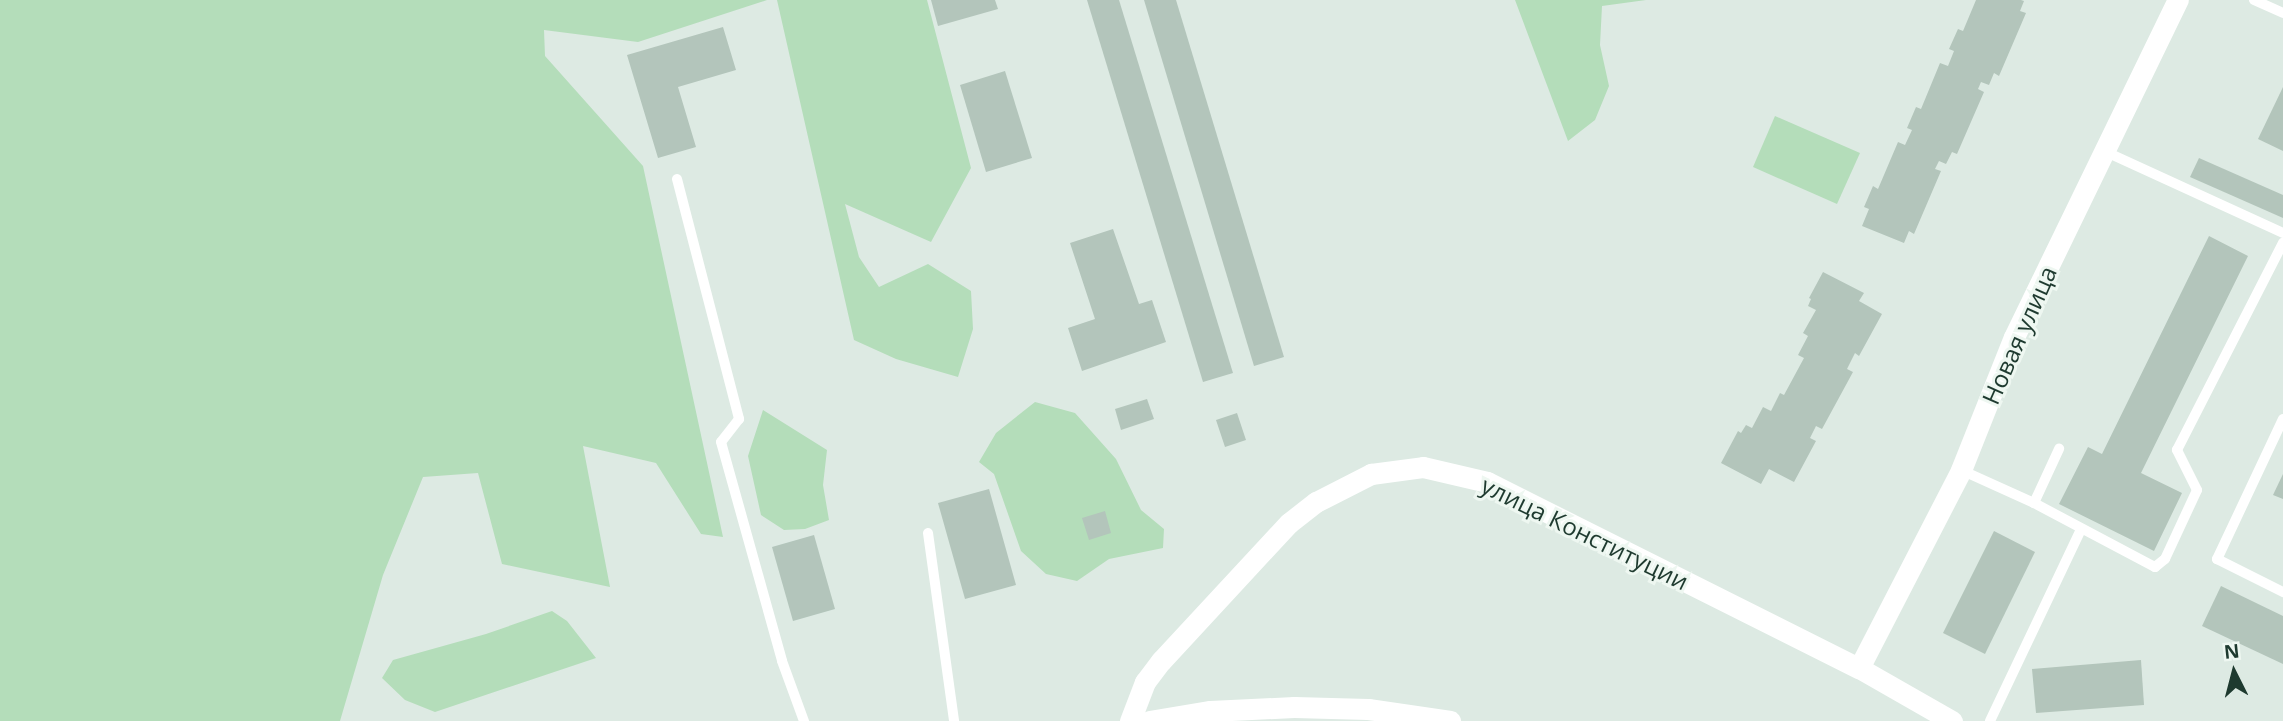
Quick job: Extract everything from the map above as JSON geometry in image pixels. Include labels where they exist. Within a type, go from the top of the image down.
[{"type":"street","name":"Новая улица","points":[[1858,668],[1961,470],[2014,337],[2178,0]]},
{"type":"street","name":"улица Конституции","points":[[1130,721],[1145,682],[1160,661],[1289,523],[1316,502],[1371,474],[1423,467],[1488,482],[1858,668],[1952,721]]},
{"type":"street","points":[[1149,721],[1210,711],[1407,713],[1450,721]]},
{"type":"lane","points":[[2254,0],[2283,13]]},
{"type":"lane","points":[[2104,151],[2283,233]]},
{"type":"lane","points":[[677,178],[739,419],[721,442],[782,661],[804,721]]},
{"type":"lane","points":[[1961,470],[2034,503],[2155,567],[2165,559],[2197,490],[2177,450],[2283,243]]},
{"type":"lane","points":[[2283,419],[2217,559],[2283,592]]},
{"type":"lane","points":[[2034,503],[2059,449]]},
{"type":"lane","points":[[1990,721],[2081,529]]},
{"type":"lane","points":[[928,533],[954,721]]},
{"type":"green space","points":[[0,0],[767,0],[638,42],[544,30],[545,56],[643,166],[723,537],[701,534],[656,463],[583,446],[610,587],[502,564],[478,473],[423,477],[383,575],[340,721],[0,721]]},
{"type":"green space","points":[[777,0],[927,0],[971,168],[931,242],[845,204],[859,257],[879,287],[928,264],[971,291],[973,329],[958,377],[896,359],[854,340]]},
{"type":"green space","points":[[1515,0],[1646,0],[1602,6],[1600,45],[1609,86],[1595,120],[1568,141]]},
{"type":"green space","points":[[1775,116],[1860,153],[1837,204],[1753,167]]},
{"type":"green space","points":[[1035,402],[1075,413],[1116,459],[1141,510],[1164,529],[1163,548],[1109,559],[1077,581],[1046,574],[1021,551],[994,474],[979,462],[996,433]]},
{"type":"green space","points":[[763,410],[827,450],[823,485],[829,520],[805,529],[784,530],[761,515],[748,456]]},
{"type":"green space","points":[[552,611],[567,621],[596,658],[435,712],[405,700],[382,678],[393,660],[486,634]]},
{"type":"building","points":[[931,0],[995,0],[998,9],[938,26]]},
{"type":"building","points":[[1087,0],[1119,0],[1233,373],[1203,382]]},
{"type":"building","points":[[1144,0],[1176,0],[1284,357],[1254,366]]},
{"type":"building","points":[[1976,0],[2021,0],[2024,1],[2020,11],[2026,13],[1999,76],[1994,73],[1989,85],[1981,82],[1978,89],[1984,92],[1957,154],[1952,152],[1946,164],[1939,161],[1935,169],[1941,171],[1914,234],[1909,231],[1904,243],[1862,226],[1869,209],[1864,207],[1873,186],[1878,189],[1898,142],[1905,145],[1912,130],[1907,128],[1916,107],[1921,109],[1940,63],[1948,66],[1954,51],[1949,49],[1958,29],[1963,31]]},
{"type":"building","points":[[723,27],[736,70],[678,87],[696,147],[658,158],[627,55]]},
{"type":"building","points":[[1005,71],[1032,158],[986,172],[960,85]]},
{"type":"building","points":[[2283,87],[2283,151],[2258,139]]},
{"type":"building","points":[[2199,158],[2283,195],[2283,218],[2190,177]]},
{"type":"building","points":[[1113,229],[1139,304],[1152,300],[1166,342],[1082,371],[1068,328],[1095,319],[1070,243]]},
{"type":"building","points":[[2209,236],[2248,256],[2141,473],[2182,493],[2154,551],[2059,504],[2088,447],[2102,454]]},
{"type":"building","points":[[1823,272],[1864,293],[1859,301],[1882,314],[1859,356],[1855,353],[1847,369],[1853,372],[1822,429],[1816,426],[1810,438],[1816,441],[1794,482],[1769,469],[1761,484],[1721,463],[1738,431],[1741,433],[1746,425],[1752,428],[1763,407],[1771,411],[1780,393],[1784,395],[1804,358],[1798,355],[1808,336],[1803,333],[1816,310],[1808,306],[1811,299],[1809,298]]},
{"type":"building","points":[[1147,399],[1154,419],[1121,430],[1115,409]]},
{"type":"building","points":[[1237,413],[1246,440],[1225,447],[1216,420]]},
{"type":"building","points":[[2283,474],[2283,499],[2273,495]]},
{"type":"building","points":[[989,489],[1016,585],[965,599],[938,503]]},
{"type":"building","points":[[1105,511],[1111,533],[1089,540],[1082,518]]},
{"type":"building","points":[[1994,531],[2035,552],[1985,654],[1943,633]]},
{"type":"building","points":[[814,535],[835,609],[793,621],[772,547]]},
{"type":"building","points":[[2221,586],[2283,616],[2283,664],[2202,626]]},
{"type":"building","points":[[2141,660],[2144,705],[2036,713],[2032,669]]}]
